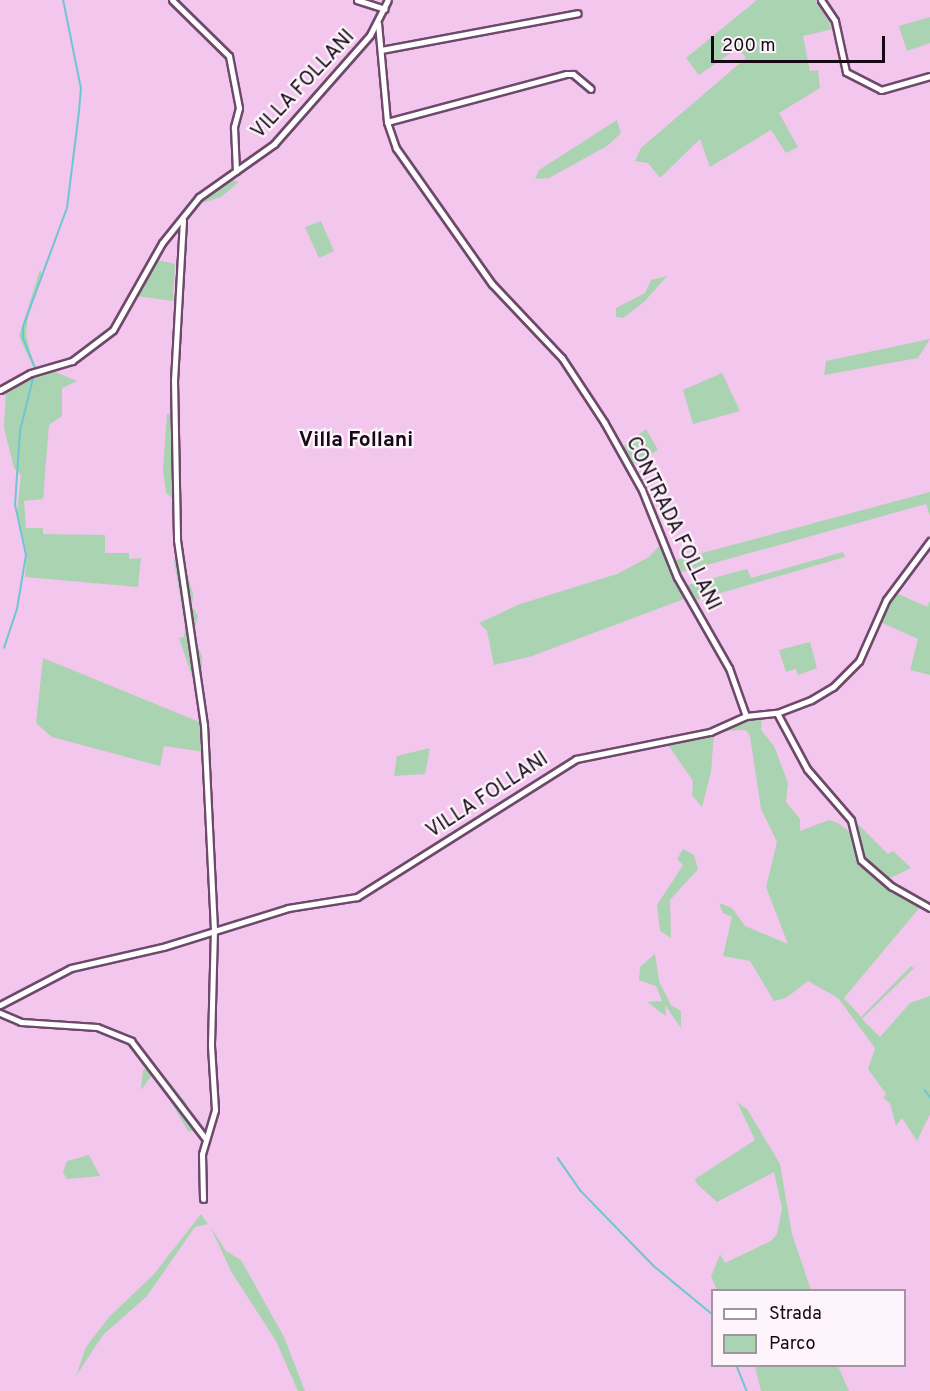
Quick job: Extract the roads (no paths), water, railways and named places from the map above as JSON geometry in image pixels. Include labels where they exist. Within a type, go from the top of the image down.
[{"type":"street","points":[[172,0],[229,56],[240,108],[234,127],[236,171]]},
{"type":"street","points":[[357,0],[385,9]]},
{"type":"street","name":"VILLA FOLLANI","points":[[0,390],[31,373],[72,362],[106,337],[122,319],[162,243],[203,193],[274,144],[378,23],[388,0]]},
{"type":"street","points":[[821,0],[835,21],[846,72],[881,90],[930,75]]},
{"type":"street","points":[[381,50],[578,13]]},
{"type":"street","name":"CONTRADA FOLLANI","points":[[378,23],[387,122],[396,148],[492,284],[562,358],[601,418],[642,490],[677,578],[729,668],[746,716]]},
{"type":"street","points":[[387,122],[566,74],[582,79],[591,89]]},
{"type":"street","points":[[183,220],[174,380],[177,540],[204,725],[214,929],[215,1110],[205,1138],[203,1199]]},
{"type":"street","name":"VILLA FOLLANI","points":[[0,1005],[64,971],[288,908],[346,902],[556,768],[596,752],[710,732],[746,716],[777,713],[833,687],[859,661],[886,600],[930,541]]},
{"type":"street","points":[[777,713],[807,769],[851,820],[861,860],[891,886],[930,908]]},
{"type":"street","points":[[0,1013],[21,1022],[98,1027],[131,1041],[205,1138]]},
{"type":"waterway","points":[[35,368],[23,339],[23,327],[67,208],[81,89],[63,0]]},
{"type":"waterway","points":[[4,648],[17,609],[26,555],[15,505],[20,431],[34,375]]},
{"type":"waterway","points":[[925,1090],[930,1097]]},
{"type":"waterway","points":[[558,1158],[581,1191],[654,1266],[711,1313]]},
{"type":"waterway","points":[[737,1367],[747,1391]]},
{"type":"district","name":"Villa Follani","points":[[356,441]]}]
